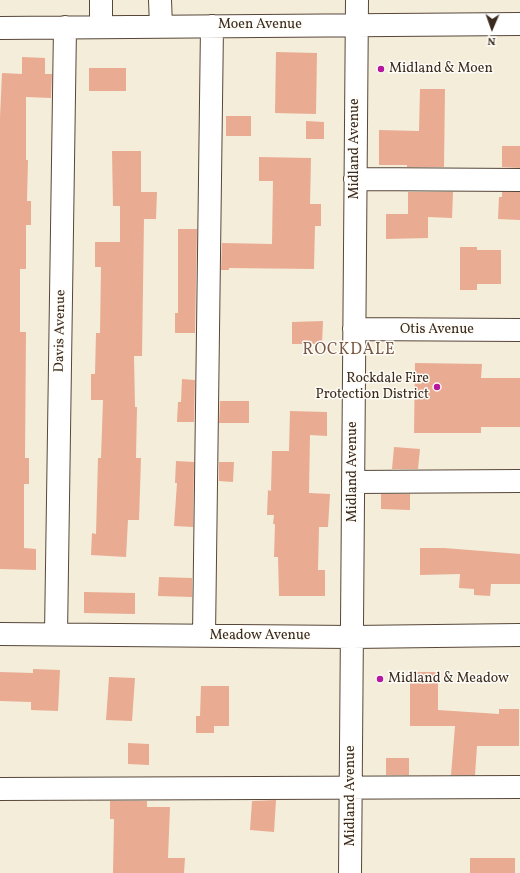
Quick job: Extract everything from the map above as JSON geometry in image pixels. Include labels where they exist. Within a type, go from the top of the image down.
[{"type":"street","points":[[101,0],[101,27]]},
{"type":"street","points":[[160,0],[161,26]]},
{"type":"street","name":"Midland Avenue","points":[[350,873],[357,0]]},
{"type":"street","name":"Moen Avenue","points":[[0,28],[520,24]]},
{"type":"street","points":[[204,635],[212,26]]},
{"type":"street","name":"Davis Avenue","points":[[56,634],[65,27]]},
{"type":"street","points":[[355,179],[520,180]]},
{"type":"street","name":"Otis Avenue","points":[[354,329],[520,330]]},
{"type":"street","points":[[353,482],[520,481]]},
{"type":"street","name":"Meadow Avenue","points":[[0,634],[352,637],[520,635]]},
{"type":"street","points":[[0,789],[520,787]]},
{"type":"building","points":[[276,52],[317,53],[316,114],[275,113]]},
{"type":"building","points":[[22,57],[45,58],[45,74],[52,74],[51,98],[26,97],[26,160],[28,160],[27,201],[31,201],[31,225],[26,225],[26,269],[20,269],[20,332],[26,332],[25,458],[29,458],[29,484],[24,484],[24,548],[36,549],[36,570],[0,569],[0,117],[2,73],[22,74]]},
{"type":"building","points":[[89,68],[126,68],[126,91],[89,91]]},
{"type":"building","points":[[420,89],[445,89],[444,167],[379,165],[379,130],[419,131]]},
{"type":"building","points":[[226,116],[251,116],[251,136],[226,136]]},
{"type":"building","points":[[306,121],[324,122],[324,139],[306,139]]},
{"type":"building","points":[[502,146],[520,146],[520,168],[502,167]]},
{"type":"building","points":[[112,151],[141,151],[141,192],[157,192],[156,219],[144,219],[142,356],[134,356],[135,407],[137,407],[136,458],[141,458],[139,520],[128,520],[126,557],[91,555],[92,533],[96,534],[98,458],[101,458],[103,400],[91,400],[91,374],[95,374],[96,333],[100,333],[101,267],[95,267],[95,242],[120,242],[120,206],[113,206]]},
{"type":"building","points":[[259,157],[311,158],[310,204],[321,204],[321,226],[315,226],[314,269],[229,268],[229,270],[221,270],[222,243],[272,244],[273,181],[259,181]]},
{"type":"building","points":[[408,192],[453,192],[452,218],[428,217],[428,238],[386,239],[386,214],[408,214]]},
{"type":"building","points":[[502,192],[520,192],[520,220],[498,219],[499,197],[502,197]]},
{"type":"building","points":[[178,229],[197,229],[195,333],[175,333],[175,313],[178,313]]},
{"type":"building","points":[[460,247],[477,247],[477,250],[501,250],[501,284],[477,284],[477,290],[460,290]]},
{"type":"building","points":[[323,321],[322,344],[292,344],[292,322]]},
{"type":"building","points":[[415,363],[482,364],[481,378],[520,378],[520,427],[481,427],[481,433],[414,433]]},
{"type":"building","points":[[182,379],[195,380],[194,422],[177,422],[178,402],[181,402]]},
{"type":"building","points":[[220,401],[249,401],[249,423],[219,423]]},
{"type":"building","points":[[290,411],[327,412],[327,436],[310,435],[309,493],[330,494],[328,527],[319,527],[318,570],[325,570],[325,596],[279,596],[278,557],[274,557],[274,515],[267,515],[268,490],[271,491],[272,451],[289,451]]},
{"type":"building","points":[[394,447],[420,449],[418,469],[392,469]]},
{"type":"building","points":[[176,461],[194,462],[193,527],[174,526],[177,483],[175,483]]},
{"type":"building","points":[[219,462],[234,462],[233,482],[219,481]]},
{"type":"building","points":[[381,494],[410,494],[410,510],[381,509]]},
{"type":"building","points":[[420,548],[444,548],[520,554],[520,584],[491,584],[490,596],[474,595],[474,589],[459,588],[460,574],[420,575]]},
{"type":"building","points":[[159,577],[192,578],[192,597],[158,596]]},
{"type":"building","points":[[84,592],[135,593],[135,614],[84,613]]},
{"type":"building","points":[[33,669],[60,670],[58,711],[31,710],[31,702],[0,701],[0,672],[33,673]]},
{"type":"building","points":[[410,672],[438,672],[438,710],[499,714],[499,709],[519,709],[519,746],[477,746],[475,775],[451,775],[455,726],[410,726]]},
{"type":"building","points":[[109,677],[135,678],[132,721],[106,720]]},
{"type":"building","points":[[201,686],[229,686],[229,726],[214,726],[214,733],[196,733],[196,716],[200,716]]},
{"type":"building","points":[[128,743],[149,744],[149,765],[128,764]]},
{"type":"building","points":[[386,758],[409,758],[409,775],[386,775]]},
{"type":"building","points":[[276,800],[274,832],[250,830],[252,801]]},
{"type":"building","points":[[110,801],[147,801],[147,807],[170,807],[168,858],[185,858],[184,873],[113,873],[114,819],[110,819]]},
{"type":"building","points":[[470,858],[515,858],[515,873],[470,873]]},
{"type":"place","name":"Midland & Moen","points":[[381,69]]},
{"type":"place","name":"Rockdale Fire Protection District","points":[[437,387]]},
{"type":"place","name":"Midland & Meadow","points":[[380,679]]},
{"type":"district","name":"ROCKDALE","points":[[349,351]]}]
